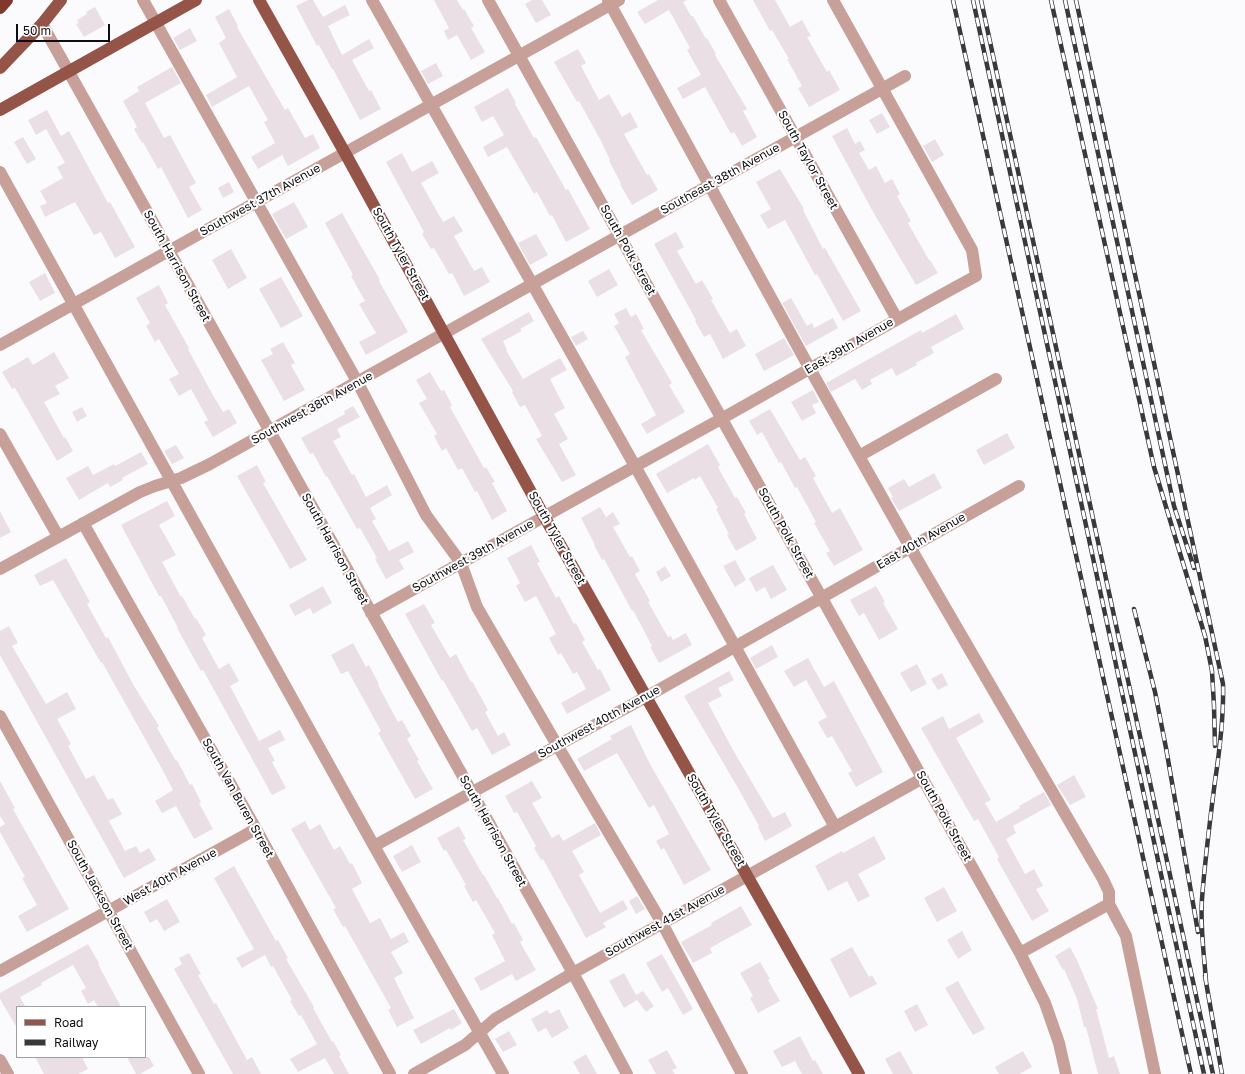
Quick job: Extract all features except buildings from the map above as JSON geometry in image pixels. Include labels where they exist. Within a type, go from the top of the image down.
[{"type":"highway","points":[[0,8],[7,0]]},
{"type":"main road","points":[[0,68],[42,24],[62,0]]},
{"type":"main road","points":[[0,110],[196,0]]},
{"type":"main road","name":"South Tyler Street","points":[[259,0],[345,152],[544,516],[859,1074]]},
{"type":"street","points":[[143,0],[358,383],[426,515],[461,563],[477,607],[662,923],[742,1074]]},
{"type":"street","points":[[372,0],[736,646],[835,827]]},
{"type":"street","name":"South Polk Street","points":[[488,0],[1020,953],[1045,1003],[1059,1042],[1066,1074]]},
{"type":"street","name":"South Taylor Street","points":[[719,0],[897,319]]},
{"type":"street","points":[[833,0],[883,88]]},
{"type":"street","points":[[612,2],[709,185],[910,548],[1103,879],[1109,892],[1109,904],[1126,936],[1155,1074]]},
{"type":"street","name":"Southwest 37th Avenue","points":[[0,345],[74,305],[612,2]]},
{"type":"street","name":"South Harrison Street","points":[[42,24],[573,972],[627,1074]]},
{"type":"street","name":"Southeast 38th Avenue","points":[[619,235],[905,76]]},
{"type":"street","name":"East 39th Avenue","points":[[722,418],[976,276],[972,250],[883,88]]},
{"type":"street","points":[[0,172],[374,846],[503,1074]]},
{"type":"street","name":"Southwest 38th Avenue","points":[[0,569],[147,488],[172,481],[202,469],[358,383],[619,235]]},
{"type":"street","points":[[859,456],[996,379]]},
{"type":"street","name":"Southwest 39th Avenue","points":[[371,613],[722,418]]},
{"type":"street","points":[[0,434],[58,536]]},
{"type":"street","name":"East 40th Avenue","points":[[822,597],[1019,486]]},
{"type":"street","name":"South Van Buren Street","points":[[83,523],[256,829],[390,1074]]},
{"type":"street","name":"Southwest 40th Avenue","points":[[374,846],[646,697],[822,597]]},
{"type":"street","name":"South Jackson Street","points":[[0,716],[199,1074]]},
{"type":"street","name":"Southwest 41st Avenue","points":[[414,1074],[465,1045],[495,1019],[573,972],[923,778]]},
{"type":"street","name":"West 40th Avenue","points":[[0,971],[256,829]]},
{"type":"street","points":[[1020,953],[1109,904]]},
{"type":"street","points":[[0,1060],[8,1074]]},
{"type":"railway","points":[[953,0],[1191,1074]]},
{"type":"railway","points":[[973,0],[1204,1074]]},
{"type":"railway","points":[[981,0],[1213,1074]]},
{"type":"railway","points":[[1051,0],[1154,467],[1205,636],[1212,671],[1215,746]]},
{"type":"railway","points":[[1065,0],[1174,506],[1194,568]]},
{"type":"railway","points":[[1076,0],[1223,684],[1221,732],[1202,899],[1202,930],[1206,981]]},
{"type":"railway","points":[[1134,609],[1155,692],[1198,932]]},
{"type":"railway","points":[[1205,976],[1222,1074]]}]
